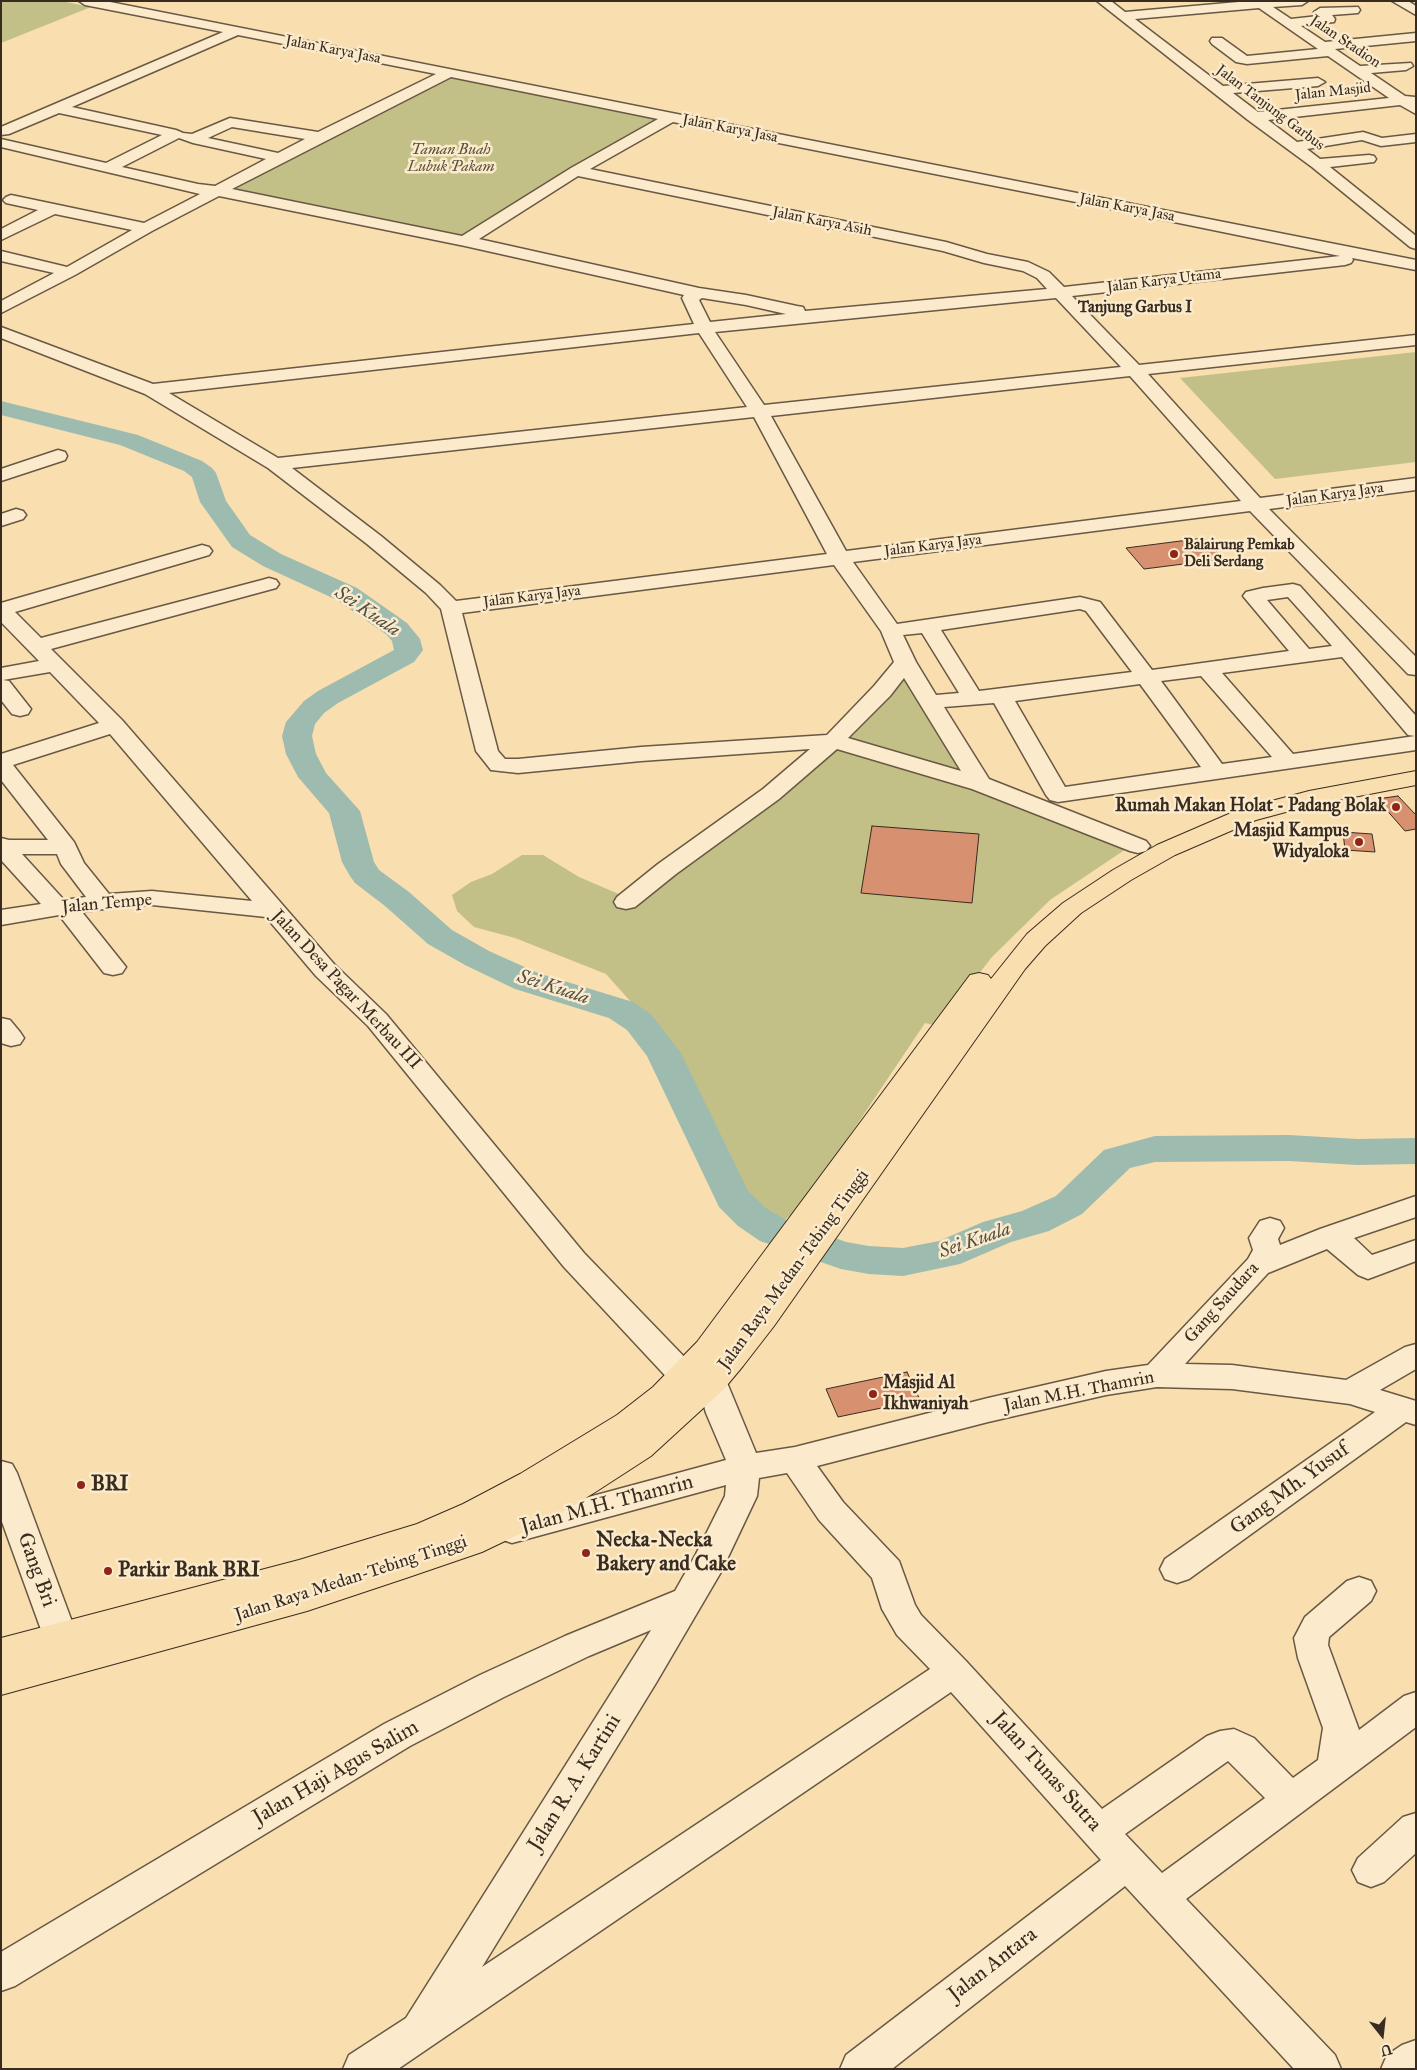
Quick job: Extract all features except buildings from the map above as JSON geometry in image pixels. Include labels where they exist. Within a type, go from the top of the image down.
[{"type":"highway","name":"Jalan Raya Medan-Tebing Tinggi","points":[[1,1680],[307,1596],[470,1542],[541,1508],[639,1446],[698,1379],[751,1312],[826,1208],[997,957],[1019,931],[1057,898],[1106,864],[1138,846],[1195,819],[1264,795],[1342,777],[1416,764]]},
{"type":"highway","name":"Jalan Raya Medan-Tebing Tinggi","points":[[826,1208],[1016,963],[1036,940],[1072,908],[1156,855],[1212,829],[1294,802],[1416,778]]},
{"type":"highway","name":"Jalan Raya Medan-Tebing Tinggi","points":[[1,1653],[300,1574],[426,1535],[475,1514],[532,1483],[629,1424],[657,1401],[698,1379]]},
{"type":"street","name":"Jalan Karya Jasa","points":[[85,1],[1371,258],[1416,265]]},
{"type":"street","name":"Jalan Tanjung Garbus","points":[[1103,1],[1317,164],[1416,244]]},
{"type":"street","points":[[1123,16],[1258,3],[1302,1]]},
{"type":"street","points":[[1398,1],[1413,17]]},
{"type":"street","name":"Jalan Stadion","points":[[1258,3],[1358,70],[1409,100],[1416,110]]},
{"type":"street","points":[[1289,23],[1329,19],[1320,12],[1354,10]]},
{"type":"street","points":[[2,135],[57,108],[236,31]]},
{"type":"street","points":[[1217,41],[1244,60],[1416,37]]},
{"type":"street","points":[[1358,70],[1406,66]]},
{"type":"street","points":[[1,308],[70,272],[146,228],[320,137],[450,73]]},
{"type":"street","points":[[1219,90],[1318,82]]},
{"type":"street","name":"Jalan Masjid","points":[[1253,117],[1409,100]]},
{"type":"street","points":[[57,108],[280,158]]},
{"type":"street","points":[[465,242],[576,171],[671,117]]},
{"type":"street","points":[[193,139],[230,122],[320,137]]},
{"type":"street","points":[[108,168],[176,134]]},
{"type":"street","points":[[2,135],[108,168],[198,189],[218,191],[465,242],[699,293],[794,310],[809,316]]},
{"type":"street","points":[[1294,147],[1363,136],[1381,142],[1416,138]]},
{"type":"street","points":[[1317,164],[1369,159]]},
{"type":"street","name":"Jalan Karya Asih","points":[[576,171],[946,247],[984,258],[1028,267],[1043,275],[1134,371],[1256,506],[1416,669]]},
{"type":"street","points":[[11,200],[146,228]]},
{"type":"street","points":[[1,235],[53,209]]},
{"type":"street","points":[[1,256],[70,272]]},
{"type":"street","name":"Jalan Karya Jasa","points":[[1371,258],[1381,263],[1416,271]]},
{"type":"street","name":"Jalan Karya Utama","points":[[151,390],[809,316],[1059,293],[1371,258]]},
{"type":"street","points":[[699,293],[690,298],[704,328],[760,412],[839,557],[891,631],[905,662],[980,784]]},
{"type":"street","points":[[1,332],[151,390],[275,464],[374,540],[433,589],[451,608],[452,618],[488,751],[499,765],[518,766],[642,754],[833,741],[980,784],[1138,846]]},
{"type":"street","points":[[275,464],[1416,340]]},
{"type":"street","points":[[1,475],[58,456]]},
{"type":"street","name":"Jalan Karya Jaya","points":[[451,608],[1416,484]]},
{"type":"street","points":[[1,610],[202,551]]},
{"type":"street","points":[[36,646],[269,584]]},
{"type":"street","points":[[1304,656],[1253,596],[1333,584]]},
{"type":"street","points":[[1293,590],[1416,730]]},
{"type":"street","points":[[891,631],[1087,603],[1093,606],[1216,772]]},
{"type":"street","name":"Jalan Desa Pagar Merbau III","points":[[1,610],[114,725],[325,970],[383,1028],[567,1252],[698,1379]]},
{"type":"street","points":[[928,626],[973,699]]},
{"type":"street","points":[[882,691],[907,694],[933,706],[973,699],[1347,650]]},
{"type":"street","points":[[626,902],[667,869],[771,794],[833,741],[882,691],[905,662]]},
{"type":"street","points":[[1,674],[56,664]]},
{"type":"street","points":[[1207,669],[1287,761]]},
{"type":"street","points":[[1,686],[20,709]]},
{"type":"street","points":[[1001,696],[1058,795]]},
{"type":"street","points":[[103,902],[1,763],[114,725]]},
{"type":"street","points":[[1033,804],[1058,795],[1416,743]]},
{"type":"street","points":[[6,850],[69,854]]},
{"type":"street","points":[[6,850],[62,908],[113,968]]},
{"type":"street","name":"Jalan Tempe","points":[[1,918],[103,902],[152,898],[270,908]]},
{"type":"street","points":[[1258,1266],[1330,1236],[1416,1206]]},
{"type":"street","name":"Gang Saudara","points":[[1157,1375],[1258,1266],[1268,1251],[1263,1238],[1270,1228]]},
{"type":"street","points":[[1330,1236],[1368,1268],[1416,1250]]},
{"type":"street","points":[[1350,1392],[1416,1355]]},
{"type":"street","name":"Jalan M.H. Thamrin","points":[[470,1542],[744,1468],[795,1459],[997,1408],[1106,1383],[1157,1375],[1232,1377],[1350,1392],[1409,1411]]},
{"type":"street","points":[[698,1379],[722,1412],[744,1468]]},
{"type":"street","name":"Gang Mh. Yusuf","points":[[1177,1569],[1409,1411]]},
{"type":"street","name":"Jalan Tunas Sutra","points":[[795,1459],[831,1510],[887,1571],[899,1609],[909,1625],[954,1671],[1127,1862],[1321,2069]]},
{"type":"street","name":"Jalan R. A. Kartini","points":[[363,2069],[420,2030],[644,1673],[709,1562],[741,1496],[744,1468]]},
{"type":"street","name":"Gang Bri","points":[[1,1473],[61,1638]]},
{"type":"street","points":[[1334,1769],[1341,1737],[1340,1728],[1311,1645],[1317,1627],[1359,1591]]},
{"type":"street","name":"Jalan Haji Agus Salim","points":[[1,1973],[397,1736],[509,1678],[577,1646],[685,1601]]},
{"type":"street","points":[[420,2030],[954,1671]]},
{"type":"street","points":[[1160,1896],[1416,1707]]},
{"type":"street","points":[[1100,1831],[1220,1747],[1234,1745],[1241,1749],[1291,1800]]},
{"type":"street","points":[[1371,1870],[1416,1830]]},
{"type":"street","name":"Jalan Antara","points":[[860,2069],[1127,1862]]},
{"type":"street","points":[[1401,2069],[1416,2059]]},
{"type":"green space","points":[[1,1],[61,1],[91,7],[1,43]]},
{"type":"green space","name":"Taman Buah Lubuk Pakam","points":[[450,75],[665,118],[463,239],[227,189]]},
{"type":"green space","points":[[1416,352],[1416,462],[1275,479],[1180,378]]},
{"type":"green space","points":[[909,664],[1003,797],[1129,847],[1050,900],[992,957],[938,1026],[925,1023],[803,1205],[783,1221],[747,1199],[721,1152],[704,1111],[680,1071],[631,1002],[606,974],[515,938],[474,927],[457,911],[452,895],[471,882],[492,874],[522,855],[543,855],[579,877],[635,901]]},
{"type":"waterway","name":"Sei Kuala","points":[[1,408],[129,440],[193,466],[203,473],[213,502],[241,541],[272,560],[347,594],[397,629],[406,639],[409,650],[404,656],[328,697],[314,707],[301,722],[297,736],[301,754],[313,777],[344,811],[358,862],[366,876],[397,899],[440,937],[477,958],[527,981],[621,1010],[639,1022],[663,1053],[732,1198],[752,1217],[774,1231],[841,1255],[869,1260],[903,1262],[946,1254],[997,1232],[1035,1221],[1069,1205],[1117,1159],[1155,1149],[1289,1148],[1357,1152],[1416,1151]]},
{"type":"place","name":"Balairung Pemkab Deli Serdang","points":[[1174,554]]},
{"type":"place","name":"Rumah Makan Holat - Padang Bolak","points":[[1396,807]]},
{"type":"place","name":"Masjid Kampus Widyaloka","points":[[1359,842]]},
{"type":"place","name":"Masjid Al Ikhwaniyah","points":[[873,1394]]},
{"type":"place","name":"BRI","points":[[81,1485]]},
{"type":"place","name":"Necka-Necka Bakery and Cake","points":[[586,1553]]},
{"type":"place","name":"Parkir Bank BRI","points":[[108,1571]]},
{"type":"district","name":"Tanjung Garbus I","points":[[1135,308]]}]
